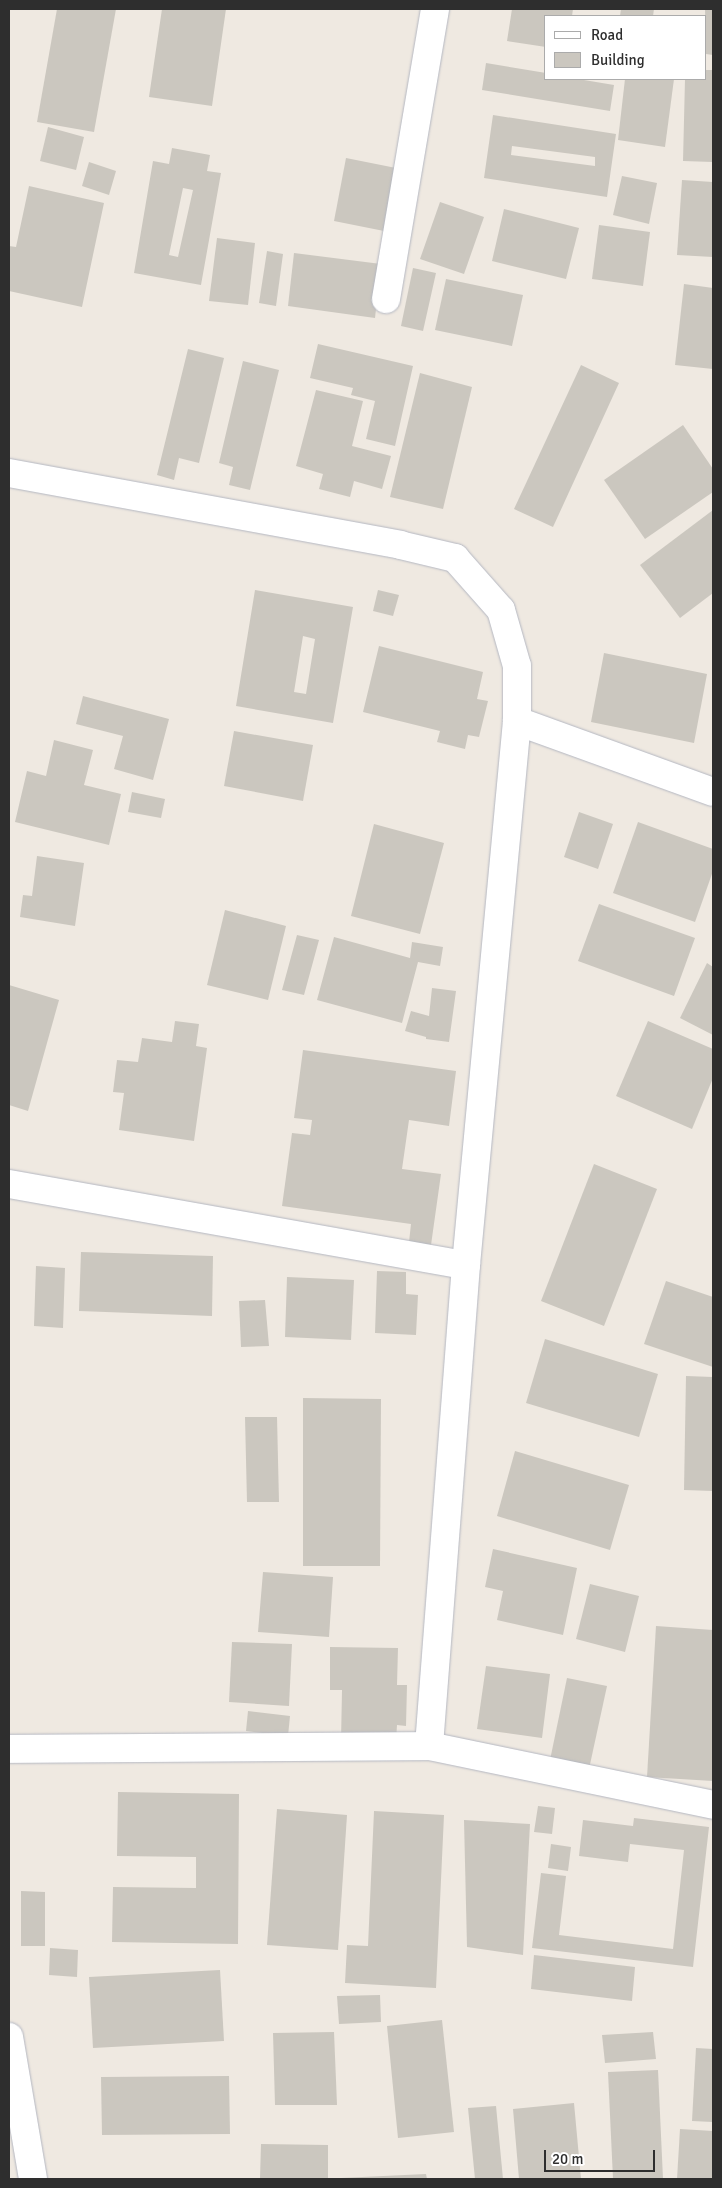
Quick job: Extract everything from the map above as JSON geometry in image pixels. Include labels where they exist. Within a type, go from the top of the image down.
[{"type":"street","points":[[386,299],[435,9]]},
{"type":"street","points":[[9,473],[390,543],[455,558],[501,610],[517,666],[516,721],[466,1265],[429,1746]]},
{"type":"street","points":[[516,721],[713,792]]},
{"type":"street","points":[[9,1184],[466,1265]]},
{"type":"street","points":[[9,1749],[429,1746],[713,1806]]},
{"type":"street","points":[[9,2037],[33,2179]]},
{"type":"building","points":[[57,9],[116,9],[94,132],[37,122]]},
{"type":"building","points":[[162,9],[226,9],[212,106],[149,97]]},
{"type":"building","points":[[512,9],[573,9],[572,15],[544,15],[544,47],[507,41]]},
{"type":"building","points":[[621,9],[654,9],[653,15],[620,15]]},
{"type":"building","points":[[705,9],[713,9],[713,55],[707,54],[707,15],[705,15]]},
{"type":"building","points":[[486,63],[544,73],[544,80],[584,80],[614,85],[610,111],[482,90]]},
{"type":"building","points":[[707,70],[713,70],[713,162],[683,161],[685,80],[707,80]]},
{"type":"building","points":[[625,80],[674,80],[665,147],[618,140]]},
{"type":"building","points":[[493,115],[616,134],[607,197],[484,178]],"holes":[[[512,146],[595,157],[595,166],[511,155]]]},
{"type":"building","points":[[48,127],[84,137],[76,170],[40,161]]},
{"type":"building","points":[[172,148],[210,155],[207,171],[221,173],[201,285],[134,273],[153,161],[169,164]],"holes":[[[183,188],[193,190],[178,257],[169,255]]]},
{"type":"building","points":[[346,158],[401,169],[389,232],[334,221]]},
{"type":"building","points":[[89,162],[116,171],[109,195],[82,186]]},
{"type":"building","points":[[622,176],[657,183],[649,224],[613,215]]},
{"type":"building","points":[[682,180],[713,182],[713,257],[677,255]]},
{"type":"building","points":[[29,186],[104,203],[82,307],[9,291],[9,246],[16,247]]},
{"type":"building","points":[[440,202],[484,217],[464,274],[420,259]]},
{"type":"building","points":[[504,209],[579,228],[566,279],[492,261]]},
{"type":"building","points":[[599,225],[650,232],[643,286],[592,279]]},
{"type":"building","points":[[217,238],[255,243],[248,305],[209,301]]},
{"type":"building","points":[[267,251],[283,254],[276,306],[259,303]]},
{"type":"building","points":[[294,253],[381,264],[375,318],[288,306]]},
{"type":"building","points":[[413,268],[436,273],[423,331],[401,326]]},
{"type":"building","points":[[446,279],[523,295],[512,346],[435,330]]},
{"type":"building","points":[[684,284],[713,288],[713,369],[675,365]]},
{"type":"building","points":[[318,344],[413,366],[395,446],[366,439],[375,401],[351,395],[353,388],[310,378]]},
{"type":"building","points":[[188,349],[224,358],[199,463],[179,458],[174,480],[157,475]]},
{"type":"building","points":[[243,361],[279,370],[250,490],[229,485],[233,467],[219,463]]},
{"type":"building","points":[[581,365],[619,383],[553,527],[514,509]]},
{"type":"building","points":[[420,373],[472,387],[443,509],[390,497]]},
{"type":"building","points":[[316,390],[363,401],[352,446],[391,456],[382,489],[354,481],[350,497],[319,489],[323,474],[296,466]]},
{"type":"building","points":[[683,425],[713,469],[713,492],[645,539],[604,480]]},
{"type":"building","points":[[713,510],[713,593],[680,618],[640,565]]},
{"type":"building","points":[[255,590],[353,607],[333,723],[236,706]],"holes":[[[303,636],[315,639],[306,694],[294,692]]]},
{"type":"building","points":[[378,590],[399,595],[393,616],[373,611]]},
{"type":"building","points":[[379,646],[483,672],[477,699],[488,701],[479,737],[468,735],[465,749],[437,742],[440,731],[363,712]]},
{"type":"building","points":[[604,653],[707,674],[694,743],[591,722]]},
{"type":"building","points":[[83,696],[169,719],[153,780],[114,769],[123,736],[76,724]]},
{"type":"building","points":[[234,731],[313,745],[303,801],[224,786]]},
{"type":"building","points":[[54,740],[93,750],[84,785],[121,794],[109,845],[15,822],[27,771],[46,776]]},
{"type":"building","points":[[132,792],[165,799],[161,818],[128,812]]},
{"type":"building","points":[[579,812],[613,824],[598,869],[564,857]]},
{"type":"building","points":[[638,822],[713,849],[713,871],[695,922],[613,893]]},
{"type":"building","points":[[374,824],[444,843],[420,934],[351,916]]},
{"type":"building","points":[[37,856],[84,863],[75,926],[20,917],[23,895],[32,896]]},
{"type":"building","points":[[599,904],[695,938],[674,996],[578,961]]},
{"type":"building","points":[[225,910],[286,926],[268,1000],[207,985]]},
{"type":"building","points":[[297,935],[319,940],[304,995],[282,990]]},
{"type":"building","points":[[334,937],[410,958],[412,942],[443,947],[440,966],[418,962],[402,1023],[317,1000]]},
{"type":"building","points":[[707,963],[713,967],[713,1035],[680,1018]]},
{"type":"building","points":[[9,985],[59,1000],[28,1111],[9,1105]]},
{"type":"building","points":[[432,988],[456,991],[449,1042],[426,1039],[426,1037],[405,1031],[411,1011],[429,1016]]},
{"type":"building","points":[[175,1021],[199,1024],[196,1046],[207,1048],[194,1141],[119,1130],[124,1093],[113,1092],[117,1060],[138,1062],[142,1038],[172,1042]]},
{"type":"building","points":[[648,1021],[713,1049],[713,1078],[692,1129],[616,1096]]},
{"type":"building","points":[[303,1050],[456,1071],[449,1126],[409,1120],[402,1169],[441,1174],[431,1245],[409,1242],[411,1224],[282,1206],[292,1133],[310,1135],[312,1120],[294,1118]]},
{"type":"building","points":[[594,1164],[657,1189],[604,1326],[541,1301]]},
{"type":"building","points":[[81,1252],[213,1256],[212,1316],[79,1311]]},
{"type":"building","points":[[36,1266],[65,1268],[63,1328],[34,1326]]},
{"type":"building","points":[[377,1271],[406,1272],[406,1294],[418,1295],[416,1335],[375,1333]]},
{"type":"building","points":[[287,1277],[354,1280],[351,1340],[285,1337]]},
{"type":"building","points":[[666,1281],[713,1297],[713,1367],[644,1344]]},
{"type":"building","points":[[265,1300],[269,1346],[241,1347],[239,1301]]},
{"type":"building","points":[[545,1339],[658,1374],[639,1437],[526,1403]]},
{"type":"building","points":[[686,1376],[713,1377],[713,1491],[684,1490]]},
{"type":"building","points":[[303,1398],[381,1399],[380,1566],[303,1566]]},
{"type":"building","points":[[245,1417],[277,1417],[279,1502],[247,1502]]},
{"type":"building","points":[[515,1451],[629,1485],[610,1550],[497,1516]]},
{"type":"building","points":[[493,1549],[577,1568],[563,1635],[497,1620],[503,1591],[485,1587]]},
{"type":"building","points":[[263,1572],[333,1577],[329,1637],[258,1632]]},
{"type":"building","points":[[590,1584],[639,1596],[625,1652],[576,1639]]},
{"type":"building","points":[[656,1626],[713,1630],[713,1781],[647,1777]]},
{"type":"building","points":[[232,1642],[292,1644],[289,1706],[229,1702]]},
{"type":"building","points":[[330,1647],[398,1648],[397,1685],[407,1685],[406,1726],[397,1725],[396,1741],[341,1741],[342,1690],[330,1690]]},
{"type":"building","points":[[486,1666],[550,1674],[542,1738],[477,1729]]},
{"type":"building","points":[[567,1678],[607,1686],[589,1769],[550,1760]]},
{"type":"building","points":[[248,1711],[290,1716],[288,1736],[246,1731]]},
{"type":"building","points":[[118,1792],[239,1794],[238,1944],[112,1942],[113,1887],[196,1888],[196,1857],[117,1856]]},
{"type":"building","points":[[538,1806],[555,1808],[552,1834],[534,1832]]},
{"type":"building","points":[[277,1809],[347,1815],[338,1950],[267,1945]]},
{"type":"building","points":[[374,1811],[444,1815],[436,1988],[345,1983],[347,1945],[368,1946]]},
{"type":"building","points":[[634,1818],[709,1827],[693,1967],[532,1948],[541,1873],[566,1876],[559,1935],[673,1949],[684,1850],[630,1844],[628,1862],[579,1856],[583,1820],[633,1826]]},
{"type":"building","points":[[464,1820],[530,1824],[523,1955],[467,1947]]},
{"type":"building","points":[[551,1844],[571,1847],[568,1871],[548,1868]]},
{"type":"building","points":[[21,1891],[45,1892],[45,1946],[21,1946]]},
{"type":"building","points":[[50,1948],[78,1950],[77,1977],[49,1975]]},
{"type":"building","points":[[534,1955],[635,1967],[632,2001],[531,1989]]},
{"type":"building","points":[[220,1970],[224,2041],[93,2048],[89,1977]]},
{"type":"building","points":[[380,1995],[381,2022],[339,2024],[337,1996]]},
{"type":"building","points":[[442,2020],[454,2132],[398,2138],[387,2026]]},
{"type":"building","points":[[334,2032],[337,2105],[275,2105],[273,2033]]},
{"type":"building","points":[[653,2032],[656,2059],[605,2063],[602,2035]]},
{"type":"building","points":[[696,2048],[713,2049],[713,2122],[692,2121]]},
{"type":"building","points":[[658,2070],[663,2179],[613,2179],[608,2072]]},
{"type":"building","points":[[229,2076],[230,2134],[102,2135],[101,2077]]},
{"type":"building","points":[[574,2103],[581,2179],[519,2179],[513,2109]]},
{"type":"building","points":[[496,2106],[503,2179],[475,2179],[468,2108]]},
{"type":"building","points":[[680,2129],[713,2131],[713,2179],[677,2179]]},
{"type":"building","points":[[261,2144],[328,2145],[328,2179],[260,2179]]},
{"type":"building","points":[[426,2174],[427,2179],[341,2179],[341,2178]]}]
